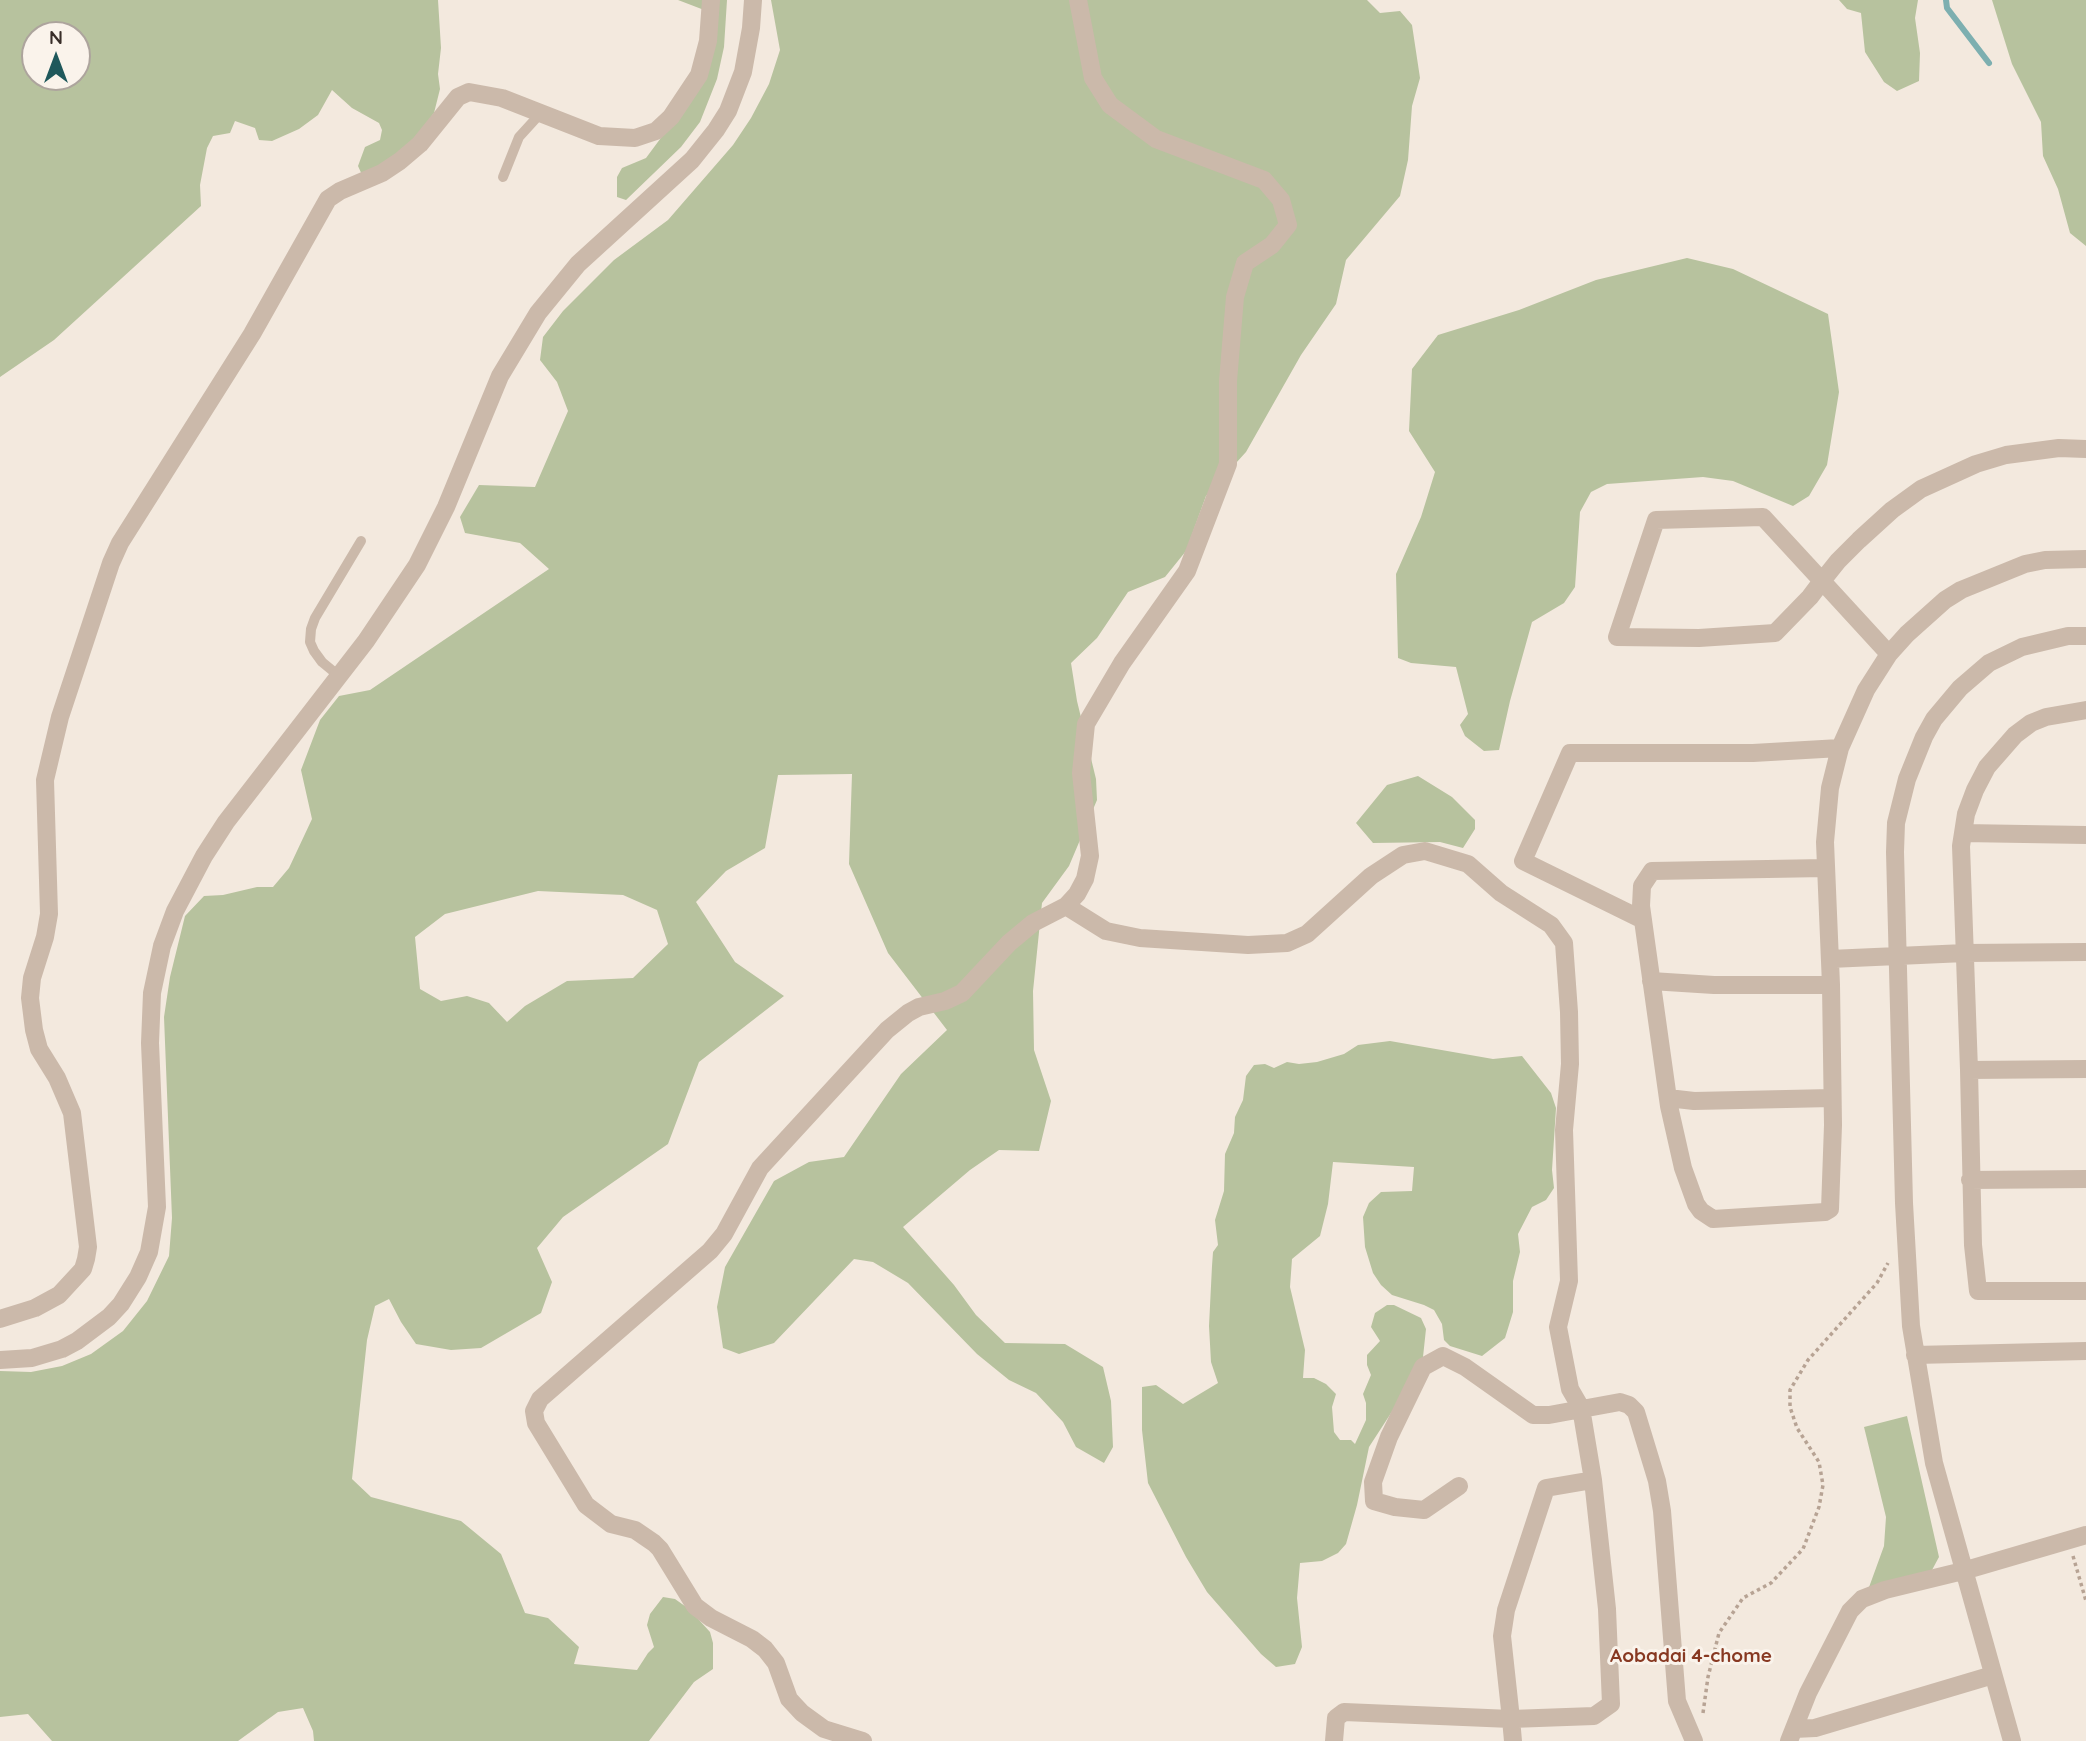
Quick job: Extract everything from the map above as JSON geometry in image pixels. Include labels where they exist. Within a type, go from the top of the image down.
[{"type":"street","points":[[0,1319],[35,1308],[59,1295],[83,1269],[88,1247],[72,1113],[57,1078],[38,1049],[30,998],[32,978],[49,915],[45,780],[60,717],[111,563],[131,522],[252,334],[328,199],[382,173],[400,161],[420,144],[454,102],[464,94],[484,94],[599,136],[635,138],[656,131],[671,117],[699,75],[710,31],[711,0]]},
{"type":"street","points":[[0,1360],[32,1358],[62,1349],[77,1341],[109,1317],[138,1277],[151,1245],[158,1207],[150,1023],[154,979],[168,929],[183,893],[226,822],[366,641],[417,565],[446,507],[500,376],[538,313],[578,264],[692,160],[716,130],[728,111],[743,72],[751,28],[752,0]]},
{"type":"street","points":[[863,1741],[824,1729],[802,1713],[789,1699],[776,1663],[765,1649],[695,1606],[654,1543],[635,1530],[611,1524],[586,1505],[536,1423],[534,1411],[540,1399],[710,1251],[724,1234],[767,1159],[887,1030],[919,1007],[945,1001],[962,993],[1009,943],[1033,923],[1066,905],[1077,894],[1085,879],[1090,856],[1081,773],[1086,724],[1122,663],[1187,571],[1228,464],[1228,381],[1235,297],[1245,263],[1272,245],[1289,225],[1281,200],[1264,180],[1156,139],[1110,105],[1093,78],[1078,0]]},
{"type":"street","points":[[1889,654],[1822,581],[1763,517],[1656,520],[1617,637],[1699,638],[1775,634],[1810,597],[1822,581],[1859,540],[1892,510],[1921,489],[1976,464],[2006,455],[2059,448],[2086,449]]},
{"type":"street","points":[[1825,868],[1652,871],[1642,886],[1643,920],[1668,1098],[1683,1168],[1696,1204],[1713,1219],[1825,1212],[1830,1209],[1832,1098],[1831,985],[1825,868],[1827,812],[1840,748],[1866,690],[1889,654],[1929,614],[1961,590],[2025,564],[2045,560],[2086,559]]},
{"type":"street","points":[[2012,1741],[1934,1463],[1915,1355],[1904,1203],[1896,823],[1915,757],[1934,719],[1973,676],[2001,656],[2041,641],[2086,636]]},
{"type":"street","points":[[2086,710],[2046,717],[2031,723],[2015,735],[1987,767],[1975,789],[1966,814],[1961,846],[1970,1180],[1978,1292],[2086,1290]]},
{"type":"street","points":[[1643,920],[1523,861],[1570,753],[1753,753],[1840,748]]},
{"type":"street","points":[[1963,833],[2086,835]]},
{"type":"street","points":[[1066,905],[1106,931],[1140,938],[1248,945],[1287,943],[1307,934],[1371,876],[1403,855],[1424,851],[1468,864],[1501,893],[1551,925],[1564,943],[1570,1051],[1564,1130],[1569,1281],[1558,1327],[1570,1389],[1581,1408],[1593,1480],[1607,1609],[1611,1704],[1594,1717],[1511,1718],[1344,1712],[1336,1717],[1334,1741]]},
{"type":"street","points":[[1830,959],[1965,953],[2086,952]]},
{"type":"street","points":[[1651,981],[1714,985],[1831,985]]},
{"type":"street","points":[[1969,1069],[2086,1069]]},
{"type":"street","points":[[1668,1098],[1693,1101],[1832,1098]]},
{"type":"street","points":[[1970,1180],[2086,1179]]},
{"type":"street","points":[[1915,1355],[2086,1351]]},
{"type":"street","points":[[1459,1486],[1424,1510],[1395,1507],[1374,1501],[1373,1482],[1389,1437],[1423,1367],[1443,1356],[1465,1367],[1533,1415],[1549,1415],[1619,1402],[1629,1405],[1636,1412],[1647,1444],[1662,1511],[1677,1701],[1694,1740]]},
{"type":"street","points":[[1513,1741],[1502,1636],[1506,1610],[1546,1488],[1593,1480]]},
{"type":"street","points":[[1792,1735],[1808,1693],[1831,1647],[1850,1611],[1861,1600],[1885,1590],[2078,1538]]},
{"type":"street","points":[[1792,1735],[1993,1675]]},
{"type":"lane","points":[[503,177],[519,137],[540,114]]},
{"type":"lane","points":[[339,676],[322,662],[314,651],[310,642],[311,629],[361,541]]},
{"type":"path","points":[[1694,1740],[1704,1710],[1708,1677],[1719,1633],[1743,1598],[1771,1583],[1803,1549],[1819,1507],[1823,1485],[1819,1462],[1797,1428],[1790,1407],[1790,1390],[1808,1360],[1877,1283],[1890,1259]]},
{"type":"path","points":[[2078,1538],[2086,1601]]},
{"type":"green space","points":[[0,0],[438,0],[440,89],[434,113],[409,146],[363,177],[358,166],[365,147],[380,140],[382,130],[379,123],[352,108],[332,90],[318,115],[299,129],[272,141],[259,140],[255,128],[235,121],[230,133],[213,136],[207,148],[200,185],[201,206],[54,340],[0,377]]},
{"type":"green space","points":[[678,0],[727,0],[724,47],[717,79],[700,122],[681,147],[626,200],[617,197],[617,177],[622,168],[646,158],[689,100],[712,13]]},
{"type":"green space","points":[[771,0],[1367,0],[1380,13],[1400,11],[1412,25],[1420,78],[1412,106],[1408,160],[1400,196],[1346,260],[1336,304],[1301,355],[1246,452],[1206,496],[1186,551],[1165,577],[1128,592],[1097,638],[1071,663],[1077,701],[1096,779],[1097,800],[1069,866],[1042,903],[1033,991],[1034,1050],[1051,1101],[1039,1151],[999,1150],[970,1170],[903,1227],[954,1285],[976,1315],[1005,1343],[1065,1344],[1103,1367],[1111,1401],[1113,1447],[1104,1463],[1076,1447],[1063,1422],[1036,1393],[1009,1380],[977,1354],[908,1283],[873,1262],[854,1259],[774,1343],[739,1354],[723,1348],[717,1307],[725,1267],[774,1181],[809,1162],[844,1157],[901,1074],[947,1030],[888,953],[849,864],[852,774],[778,775],[765,848],[726,871],[696,902],[735,962],[784,996],[699,1062],[668,1144],[563,1217],[537,1248],[552,1282],[541,1313],[481,1348],[451,1350],[416,1344],[389,1299],[375,1306],[367,1340],[352,1479],[371,1497],[461,1521],[501,1554],[525,1613],[548,1618],[579,1647],[574,1664],[637,1670],[654,1647],[647,1625],[650,1614],[663,1597],[675,1599],[689,1609],[710,1632],[713,1643],[713,1669],[694,1682],[649,1741],[314,1741],[313,1731],[303,1708],[278,1712],[238,1741],[52,1741],[28,1714],[0,1717],[0,1371],[31,1372],[62,1366],[91,1354],[123,1331],[147,1301],[169,1256],[172,1218],[164,1017],[170,977],[185,916],[204,896],[273,887],[289,868],[312,819],[301,770],[320,720],[339,696],[370,690],[549,569],[520,543],[465,533],[460,517],[479,485],[535,487],[568,411],[557,382],[540,360],[543,337],[563,311],[614,260],[668,220],[733,145],[769,84],[780,50]],"holes":[[[538,891],[623,895],[657,910],[668,944],[633,978],[567,981],[525,1006],[507,1022],[489,1003],[467,996],[441,1001],[420,989],[415,937],[445,914]]]},
{"type":"green space","points":[[1839,0],[1918,0],[1915,18],[1920,53],[1919,81],[1897,91],[1884,82],[1865,52],[1861,13],[1847,9]]},
{"type":"green space","points":[[1992,0],[2086,0],[2086,246],[2070,233],[2058,189],[2043,156],[2041,122],[2012,64]]},
{"type":"green space","points":[[1687,258],[1733,269],[1828,314],[1839,392],[1827,465],[1809,496],[1793,506],[1733,481],[1703,477],[1607,484],[1591,492],[1580,512],[1575,587],[1564,603],[1532,622],[1499,750],[1484,751],[1465,736],[1460,725],[1468,714],[1456,667],[1411,663],[1398,658],[1396,574],[1421,517],[1435,472],[1409,431],[1412,369],[1438,335],[1519,310],[1596,280]]},
{"type":"green space","points":[[1418,776],[1452,797],[1475,820],[1475,829],[1463,848],[1440,842],[1373,843],[1356,823],[1387,785]]},
{"type":"green space","points":[[1390,1041],[1493,1059],[1522,1056],[1551,1093],[1556,1108],[1552,1170],[1554,1188],[1546,1200],[1532,1207],[1518,1234],[1520,1252],[1513,1281],[1513,1312],[1505,1338],[1482,1356],[1450,1346],[1444,1340],[1442,1324],[1434,1310],[1392,1295],[1373,1273],[1365,1247],[1363,1217],[1369,1203],[1381,1192],[1412,1191],[1414,1167],[1333,1162],[1328,1204],[1320,1236],[1292,1259],[1290,1287],[1305,1350],[1303,1378],[1314,1378],[1326,1384],[1336,1394],[1332,1407],[1334,1432],[1340,1440],[1351,1440],[1355,1444],[1366,1420],[1363,1394],[1371,1375],[1367,1355],[1380,1341],[1371,1327],[1375,1313],[1387,1305],[1394,1305],[1421,1318],[1426,1329],[1423,1357],[1406,1390],[1369,1447],[1346,1544],[1338,1553],[1322,1561],[1300,1563],[1297,1598],[1302,1647],[1295,1664],[1276,1667],[1261,1654],[1207,1592],[1148,1483],[1142,1430],[1142,1387],[1156,1385],[1183,1404],[1218,1383],[1211,1362],[1209,1326],[1213,1252],[1218,1245],[1215,1220],[1224,1191],[1225,1154],[1234,1133],[1235,1117],[1243,1100],[1246,1076],[1254,1065],[1265,1064],[1274,1068],[1287,1062],[1317,1062],[1344,1054],[1358,1045]]},
{"type":"green space","points":[[1907,1416],[1939,1557],[1932,1570],[1868,1590],[1884,1546],[1886,1517],[1864,1427]]},
{"type":"waterway","points":[[1946,0],[1947,8],[1989,63]]},
{"type":"district","name":"Aobadai 4-chome","points":[[1691,1656]]}]
